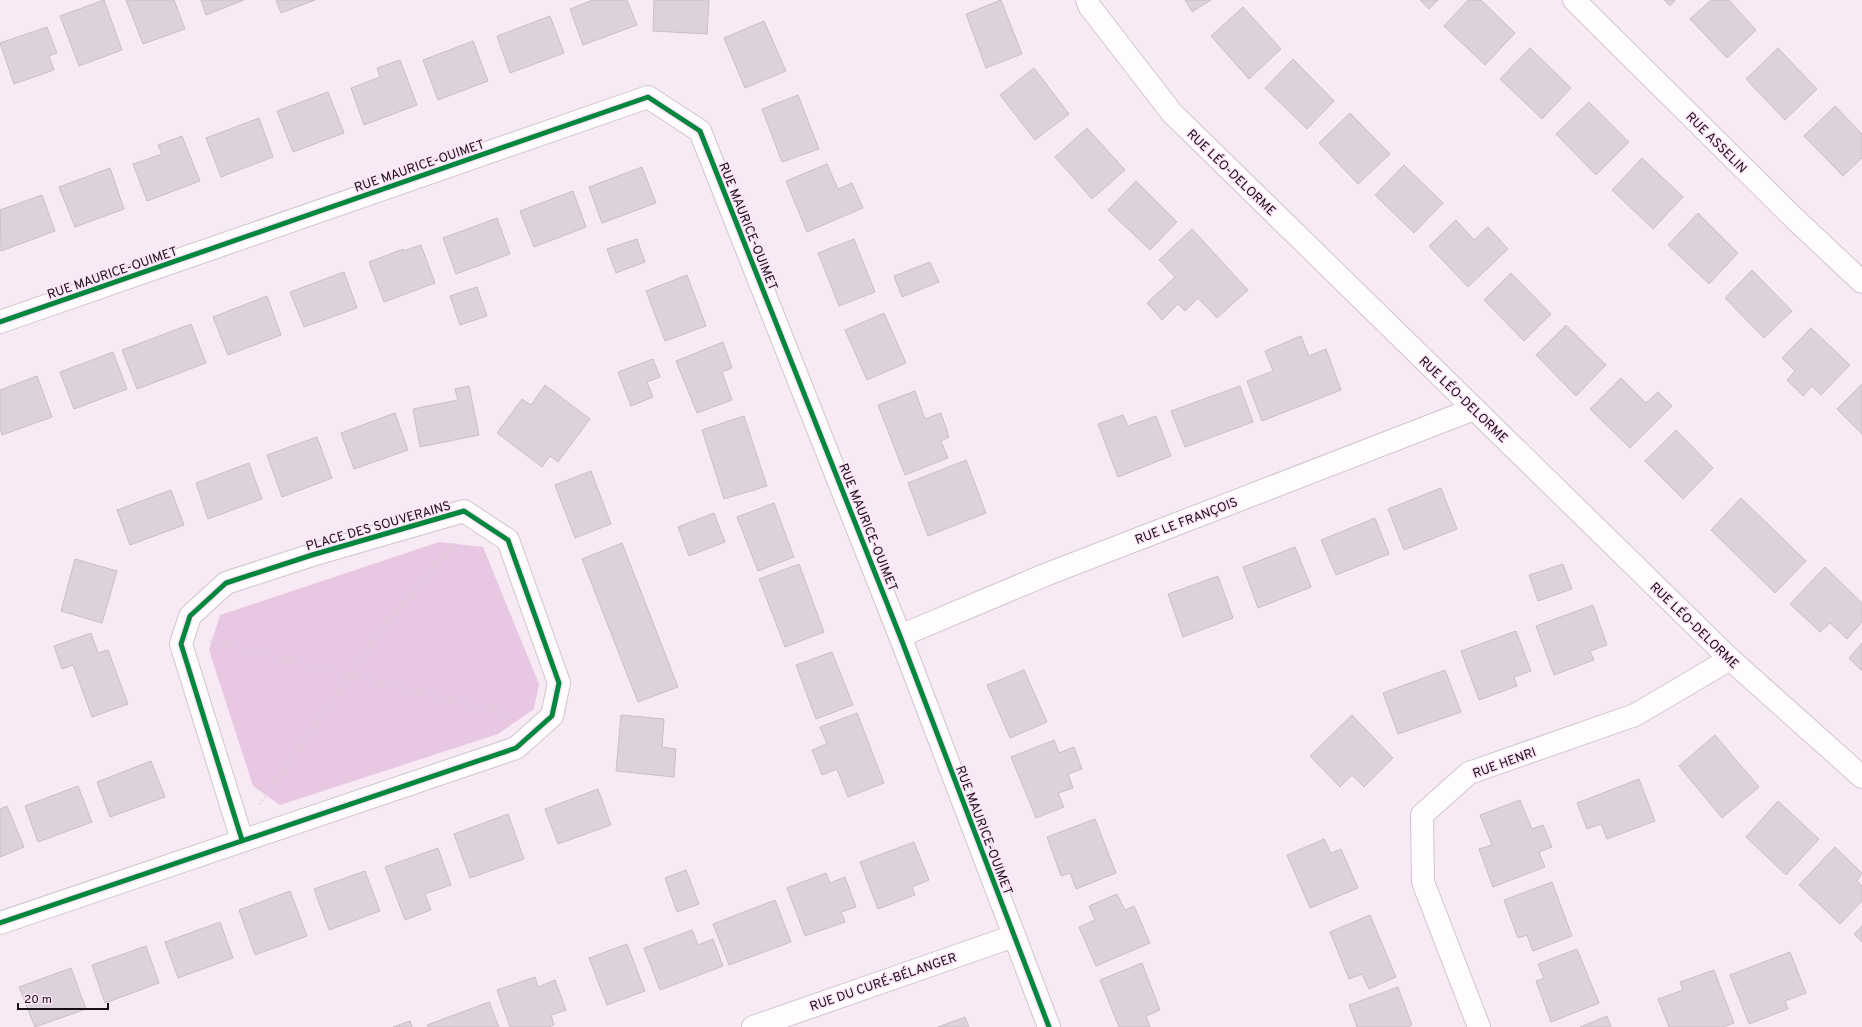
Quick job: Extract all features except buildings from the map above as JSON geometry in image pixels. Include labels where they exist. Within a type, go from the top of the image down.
[{"type":"street","name":"RUE LÉO-DELORME","points":[[1088,0],[1090,7],[1172,113],[1730,659],[1862,777]]},
{"type":"street","name":"RUE ASSELIN","points":[[1574,0],[1796,220],[1862,282]]},
{"type":"street","name":"RUE MAURICE-OUIMET","points":[[0,322],[648,97],[700,131],[900,636],[1049,1027]]},
{"type":"street","name":"RUE LE FRANÇOIS","points":[[900,636],[1045,575],[1474,409]]},
{"type":"street","name":"PLACE DES SOUVERAINS","points":[[464,511],[474,518],[508,540],[559,683],[552,716],[516,748],[242,840],[181,644],[190,616],[226,583],[312,555],[464,511]]},
{"type":"street","name":"RUE HENRI","points":[[1479,1027],[1423,882],[1422,815],[1469,773],[1635,715],[1730,659]]},
{"type":"street","points":[[0,923],[242,840]]},
{"type":"street","name":"RUE DU CURÉ-BÉLANGER","points":[[753,1027],[1014,936]]},
{"type":"path","points":[[242,840],[252,816],[350,674],[385,626],[474,518]]},
{"type":"path","points":[[184,635],[350,674],[545,723]]},
{"type":"shaded area","points":[[439,542],[483,547],[539,684],[534,709],[498,734],[280,805],[253,786],[209,650],[220,615]]},
{"type":"cycle path","points":[[0,322],[648,97],[700,131],[900,636],[1049,1027]]},
{"type":"cycle path","points":[[0,923],[516,748],[552,716],[559,683],[508,540],[464,511],[312,555],[226,583],[190,616],[181,644],[242,840]]}]
